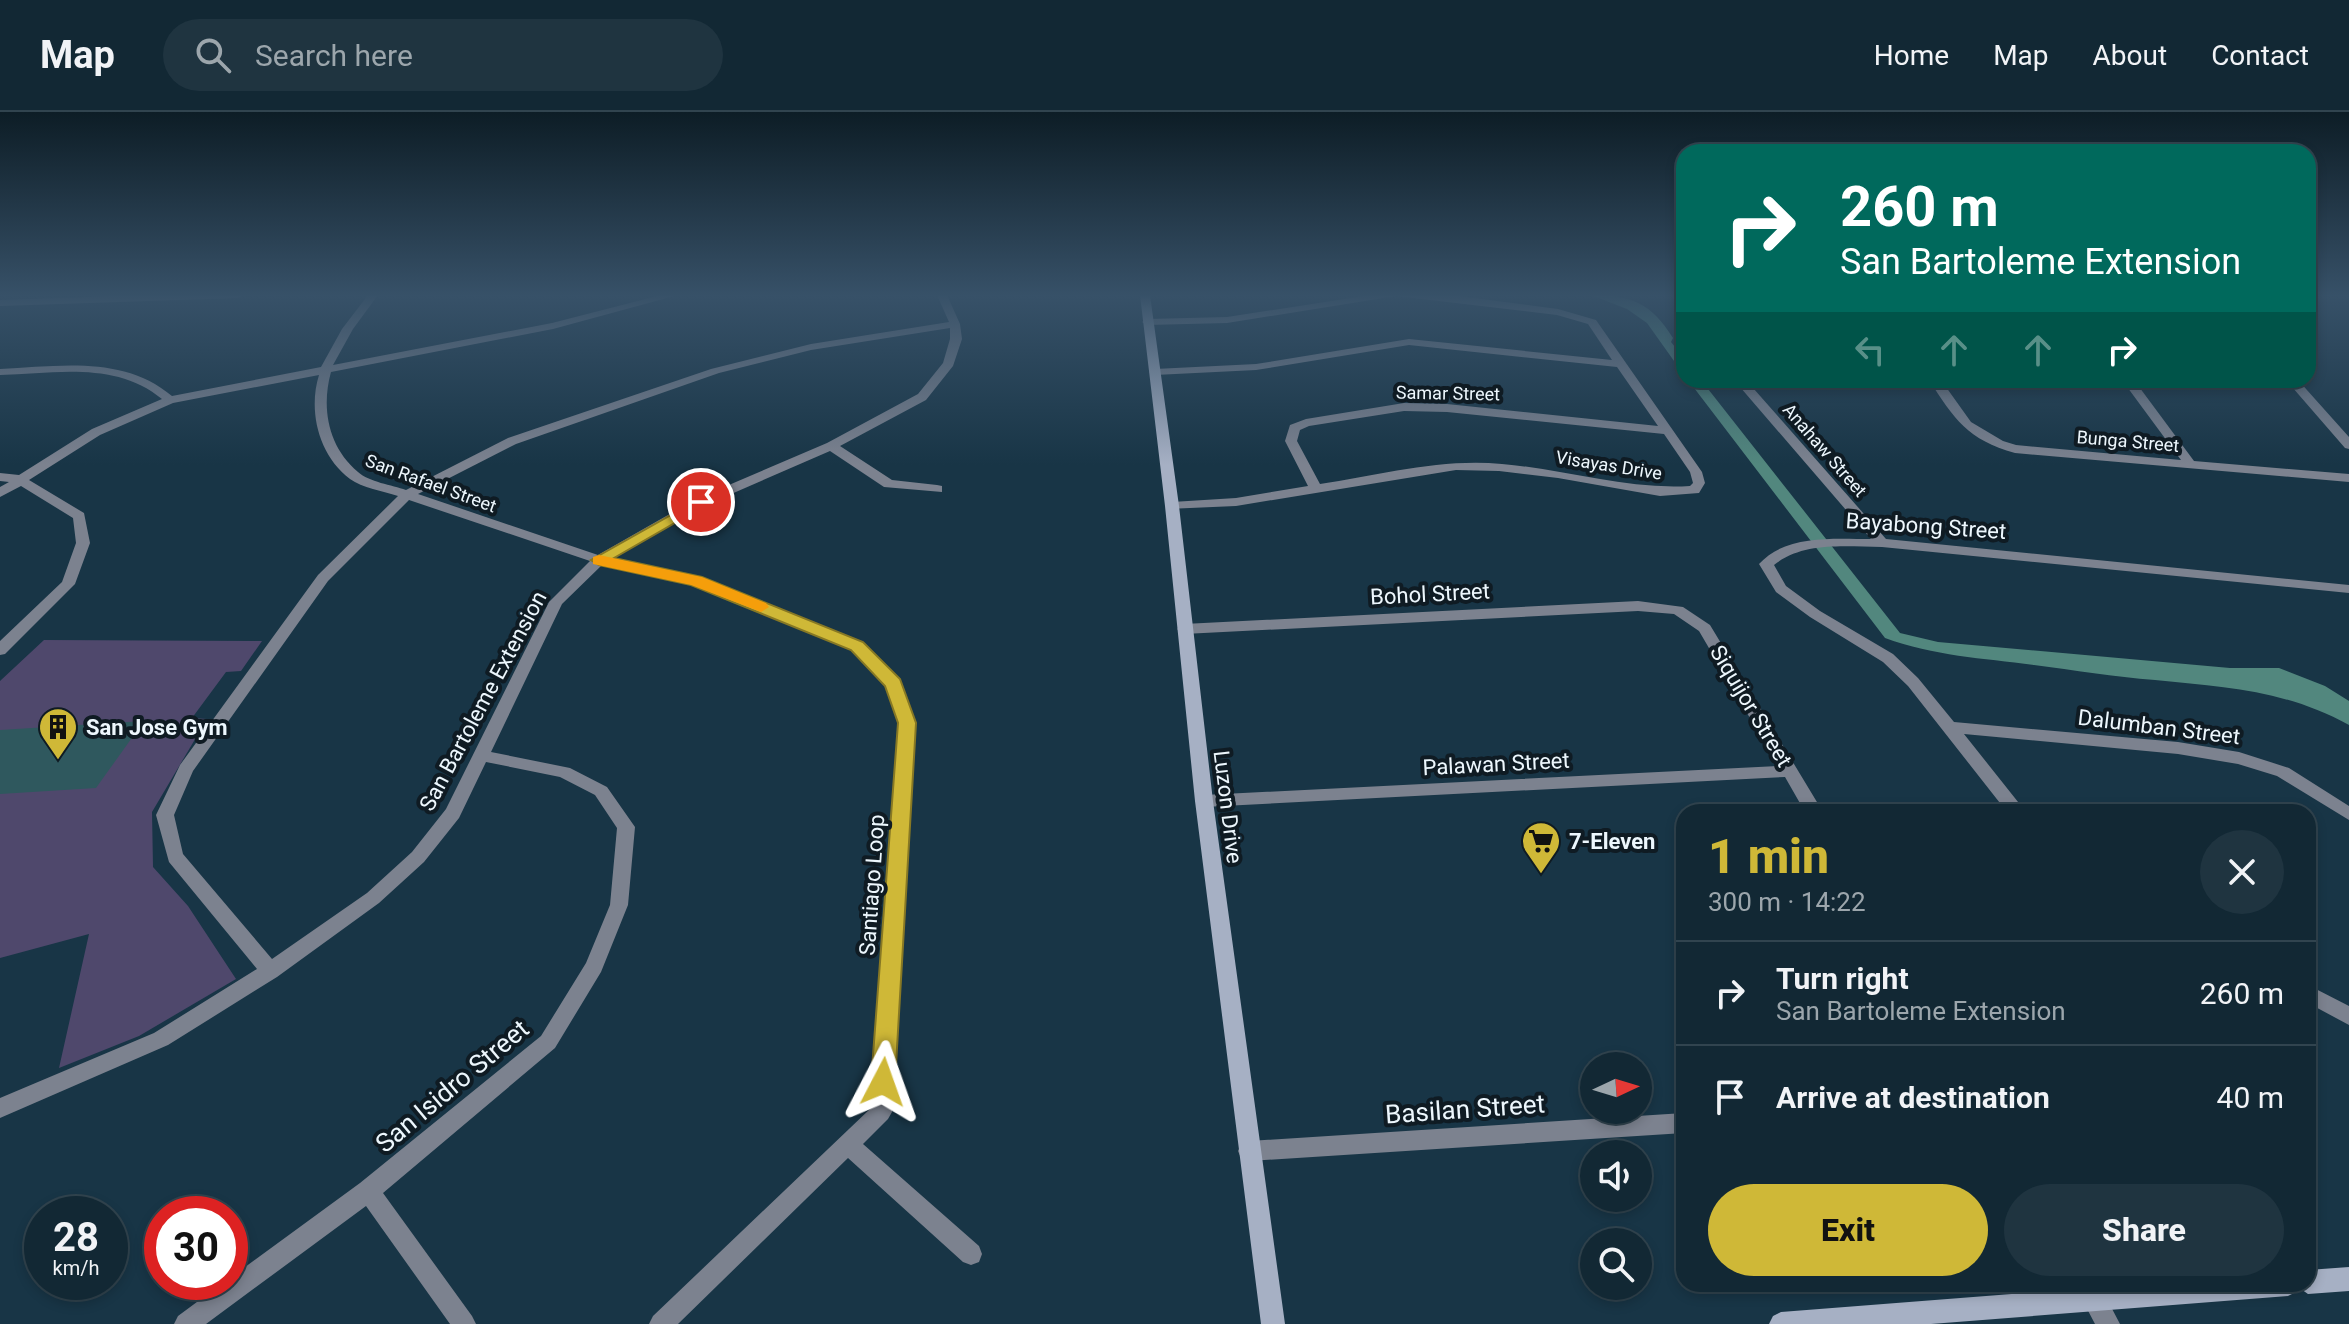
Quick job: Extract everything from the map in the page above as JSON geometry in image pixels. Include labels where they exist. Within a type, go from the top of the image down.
[{"type":"street","name":"San Rafael Street","points":[[333,352],[325,367],[318,410],[331,446],[355,477],[599,560]]},
{"type":"street","points":[[0,493],[96,432],[170,400],[411,352]]},
{"type":"street","points":[[270,971],[175,857],[165,815],[186,769],[323,578],[406,495],[512,441],[715,371],[793,352]]},
{"type":"street","name":"San Bartoleme Extension","points":[[0,1108],[161,1039],[270,971],[373,898],[418,857],[453,813],[556,602],[599,560],[701,502],[831,446],[922,397],[949,364],[952,352]]},
{"type":"street","name":"Luzon Drive","points":[[1152,352],[1204,801],[1273,1324]]},
{"type":"street","points":[[1155,372],[1256,367],[1350,352]]},
{"type":"street","points":[[1502,352],[1622,364]]},
{"type":"street","name":"Visayas Drive","points":[[1172,506],[1236,502],[1456,466],[1558,474],[1660,492],[1694,490],[1699,483],[1696,472],[1613,352]]},
{"type":"street","points":[[0,372],[115,371],[143,379],[170,400]]},
{"type":"street","name":"Anahaw Street","points":[[1747,388],[1882,543]]},
{"type":"street","name":"Bunga Street","points":[[1940,388],[1970,431],[1986,441],[2015,449],[2349,478]]},
{"type":"street","points":[[2134,388],[2191,465]]},
{"type":"street","points":[[2299,388],[2349,445]]},
{"type":"street","name":"Samar Street","points":[[1315,488],[1291,441],[1294,428],[1348,416],[1404,407],[1447,408],[1668,431]]},
{"type":"street","points":[[831,446],[889,484],[937,489]]},
{"type":"street","points":[[0,477],[19,479],[79,516],[83,543],[68,584],[0,650]]},
{"type":"street","name":"Bayabong Street","points":[[2011,804],[1913,682],[1888,658],[1815,614],[1781,589],[1766,564],[1778,552],[1804,546],[1882,543],[2349,589]]},
{"type":"street","name":"Santiago Loop","points":[[599,560],[696,581],[857,646],[893,684],[907,723],[881,1112],[661,1324]]},
{"type":"street","name":"Bohol Street","points":[[1184,629],[1638,606],[1678,610]]},
{"type":"street","name":"Siquijor Street","points":[[1678,610],[1705,628],[1809,804]]},
{"type":"street","name":"Dalumban Street","points":[[1950,727],[2178,748],[2239,758],[2283,772],[2349,814]]},
{"type":"street","name":"San Isidro Street","points":[[186,1324],[368,1191],[548,1042],[594,966],[619,905],[626,827],[601,791],[564,772],[483,756]]},
{"type":"street","name":"Palawan Street","points":[[1204,801],[1790,771]]},
{"type":"street","points":[[2316,997],[2349,1016]]},
{"type":"street","name":"Basilan Street","points":[[1249,1151],[1676,1124]]},
{"type":"street","points":[[849,1145],[971,1254]]},
{"type":"street","points":[[368,1191],[464,1324]]},
{"type":"street","points":[[2316,1281],[2349,1279]]},
{"type":"street","points":[[1781,1324],[2090,1292],[2108,1324]]},
{"type":"shaded area","points":[[1667,352],[1676,352],[1676,364]]},
{"type":"shaded area","points":[[1694,388],[1707,388],[1900,633],[1938,642],[2230,668],[2279,668],[2325,686],[2349,701],[2349,725],[2302,704],[2255,692],[1958,656],[1885,638]]},
{"type":"shaded area","points":[[44,640],[262,641],[241,671],[226,672],[192,718],[207,719],[152,812],[153,867],[188,906],[236,979],[139,1036],[59,1068],[89,934],[0,958],[0,681]]},
{"type":"building","name":"San Jose Gym","points":[[144,721],[96,788],[0,794],[0,730]]},
{"type":"slow traffic","points":[[599,560],[696,581],[761,607]]},
{"type":"place","name":"San Jose Gym","points":[[58,761]]},
{"type":"place","name":"7-Eleven","points":[[1541,875]]},
{"type":"route","points":[[701,502],[599,560],[696,581],[857,646],[893,684],[907,723],[883,1082]]}]
